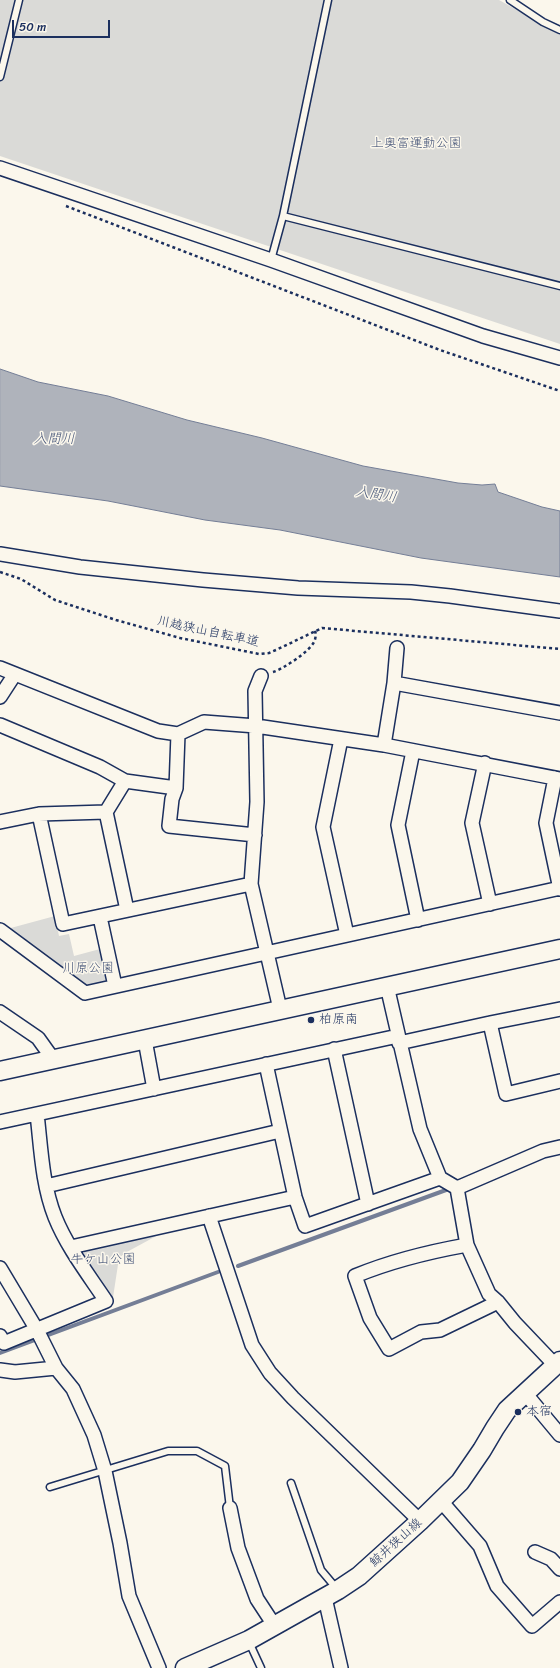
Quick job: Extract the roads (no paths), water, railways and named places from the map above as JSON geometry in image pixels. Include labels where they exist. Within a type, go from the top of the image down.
[{"type":"street","points":[[0,168],[271,260],[483,336],[560,358]]},
{"type":"street","points":[[0,554],[80,567],[204,580],[298,588],[411,592],[560,611]]},
{"type":"street","points":[[384,745],[394,683],[397,648]]},
{"type":"street","points":[[0,668],[158,731],[178,734],[204,722],[256,726],[384,745],[558,778],[546,823],[560,888],[86,993],[0,930]]},
{"type":"street","points":[[0,697],[14,674]]},
{"type":"street","points":[[261,676],[255,691],[257,802],[251,884],[280,1009]]},
{"type":"street","points":[[394,683],[560,713]]},
{"type":"street","points":[[0,725],[100,767],[124,781],[176,788]]},
{"type":"street","points":[[178,734],[176,788],[172,799],[169,826],[255,835]]},
{"type":"street","points":[[341,739],[323,827],[347,935]]},
{"type":"street","points":[[413,751],[398,825],[418,920]]},
{"type":"street","points":[[485,763],[472,824],[490,904]]},
{"type":"street","points":[[124,781],[106,812],[127,910]]},
{"type":"street","points":[[0,822],[39,814],[106,812]]},
{"type":"street","points":[[39,814],[63,924],[251,884]]},
{"type":"street","points":[[100,916],[116,986]]},
{"type":"street","points":[[0,1071],[560,949]]},
{"type":"street","points":[[387,986],[420,1129],[440,1178],[458,1188]]},
{"type":"street","points":[[0,1122],[334,1049],[399,1040],[560,1009]]},
{"type":"street","points":[[0,1012],[38,1038],[53,1059]]},
{"type":"street","points":[[490,1023],[506,1094],[560,1081]]},
{"type":"street","points":[[145,1040],[154,1089]]},
{"type":"street","points":[[334,1049],[368,1204]]},
{"type":"street","points":[[266,1064],[295,1197],[305,1226],[440,1178]]},
{"type":"street","points":[[0,1336],[4,1343],[106,1301],[71,1247],[55,1217],[46,1186],[37,1114]]},
{"type":"street","points":[[46,1186],[280,1131]]},
{"type":"street","points":[[458,1188],[543,1151],[560,1147]]},
{"type":"street","points":[[458,1188],[467,1245],[489,1294],[498,1302],[515,1323],[558,1363]]},
{"type":"street","points":[[71,1247],[295,1197]]},
{"type":"street","points":[[209,1216],[252,1345],[270,1372],[293,1398],[420,1521]]},
{"type":"street","points":[[467,1245],[418,1254],[382,1265],[354,1276],[370,1318],[389,1349],[421,1332],[440,1330],[498,1302]]},
{"type":"street","points":[[0,1268],[37,1330],[56,1368],[73,1389],[94,1435],[105,1471],[129,1596],[159,1668]]},
{"type":"street","name":"鯨井狭山線","points":[[185,1668],[249,1640],[332,1594],[359,1576],[420,1521],[460,1482],[507,1410],[558,1363]]},
{"type":"street","points":[[0,1370],[15,1372],[56,1368]]},
{"type":"street","points":[[525,1393],[560,1435]]},
{"type":"street","points":[[441,1501],[480,1546],[497,1586],[532,1626],[560,1602]]},
{"type":"street","points":[[230,1508],[238,1548],[256,1599],[274,1626]]},
{"type":"street","points":[[535,1552],[556,1556],[560,1569]]},
{"type":"street","points":[[332,1594],[341,1668]]},
{"type":"lane","points":[[0,77],[19,0]]},
{"type":"lane","points":[[271,260],[283,216],[328,0]]},
{"type":"lane","points":[[510,0],[543,22],[560,30]]},
{"type":"lane","points":[[283,216],[560,286]]},
{"type":"lane","points":[[50,1487],[168,1452],[197,1451],[225,1466],[230,1508]]},
{"type":"lane","points":[[292,1483],[321,1570],[332,1594]]},
{"type":"lane","points":[[249,1640],[261,1668]]},
{"type":"water","name":"入間川","points":[[0,369],[38,382],[108,396],[187,420],[262,438],[363,466],[458,483],[482,485],[495,484],[498,492],[542,507],[560,511],[560,577],[421,558],[280,530],[205,520],[108,501],[0,486]]},
{"type":"waterway","points":[[238,1266],[446,1190]]},
{"type":"waterway","points":[[0,1353],[218,1272]]},
{"type":"place","name":"柏原南","points":[[311,1020]]},
{"type":"place","name":"本宿","points":[[518,1412]]},
{"type":"park label","name":"上奥富運動公園","points":[[416,144]]},
{"type":"park label","name":"川原公園","points":[[88,969]]},
{"type":"park label","name":"牛ケ山公園","points":[[103,1260]]}]
